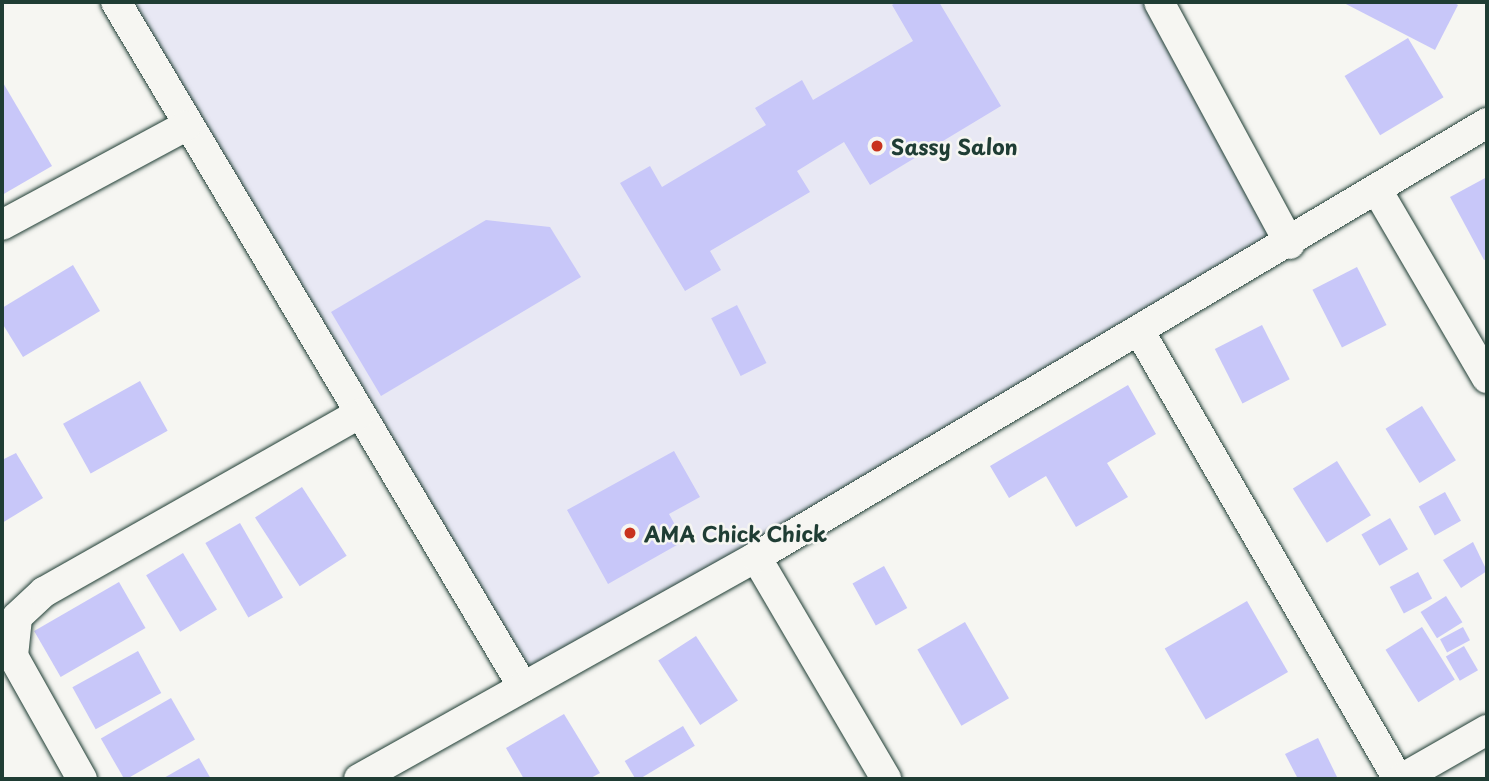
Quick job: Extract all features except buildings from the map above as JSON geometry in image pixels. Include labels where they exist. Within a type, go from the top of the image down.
[{"type":"street","points":[[116,2],[186,126],[523,687]]},
{"type":"street","points":[[1159,2],[1290,244]]},
{"type":"street","points":[[360,779],[756,557],[1290,244],[1487,123]]},
{"type":"street","points":[[2,225],[186,126]]},
{"type":"street","points":[[1377,190],[1487,378]]},
{"type":"street","points":[[1139,332],[1399,779],[1487,730]]},
{"type":"street","points":[[82,779],[13,656],[17,617],[44,592],[359,414]]},
{"type":"street","points":[[756,557],[886,779]]},
{"type":"shaded area","points":[[116,2],[1159,2],[1290,244],[523,687]]},
{"type":"place","name":"Sassy Salon","points":[[877,146]]},
{"type":"place","name":"AMA Chick Chick","points":[[630,533]]}]
